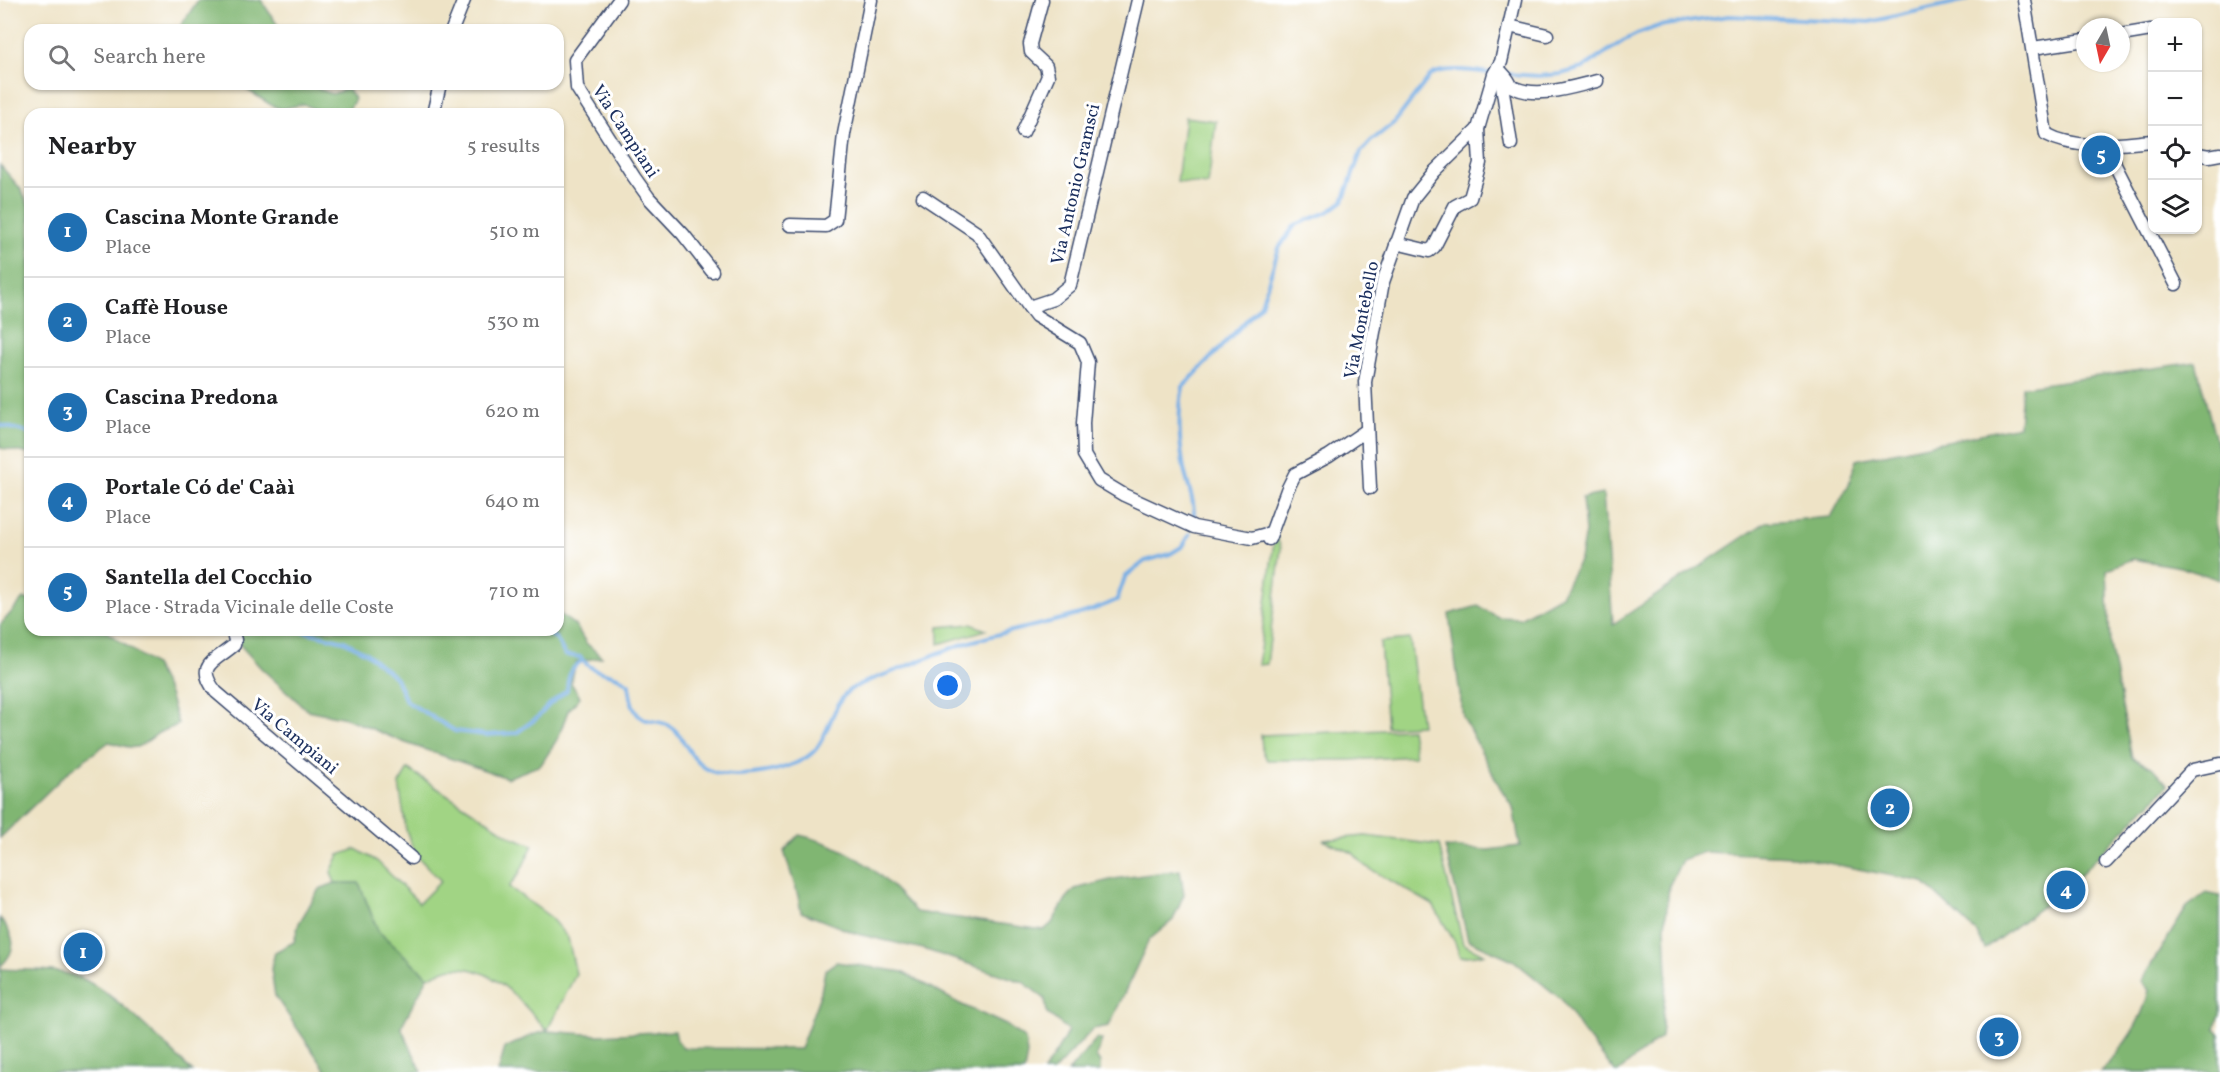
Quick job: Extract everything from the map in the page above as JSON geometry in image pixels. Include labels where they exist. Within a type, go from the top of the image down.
[{"type":"street","points":[[454,24],[464,0]]},
{"type":"street","name":"Via Campiani","points":[[619,0],[575,60],[577,88],[649,198],[683,234],[712,271]]},
{"type":"street","points":[[790,225],[826,226],[835,220],[844,134],[871,0]]},
{"type":"street","points":[[1023,132],[1048,76],[1046,66],[1031,52],[1030,44],[1042,0]]},
{"type":"street","name":"Via Antonio Gramsci","points":[[1029,306],[1053,299],[1070,285],[1138,0]]},
{"type":"street","name":"Via Montebello","points":[[1370,488],[1365,382],[1383,282],[1413,198],[1434,172],[1478,129],[1494,74],[1499,69],[1515,0]]},
{"type":"street","points":[[2024,0],[2046,134],[2058,141],[2110,146],[2148,141]]},
{"type":"street","points":[[1509,26],[1547,35]]},
{"type":"street","points":[[2130,34],[2148,30]]},
{"type":"street","points":[[2033,48],[2076,41]]},
{"type":"street","points":[[1499,69],[1508,76],[1514,88],[1551,93],[1597,81]]},
{"type":"street","points":[[1499,69],[1511,144]]},
{"type":"street","points":[[434,108],[439,90]]},
{"type":"street","points":[[1396,243],[1429,251],[1434,247],[1455,206],[1470,198],[1480,163],[1478,129]]},
{"type":"street","points":[[2110,146],[2115,165],[2176,284]]},
{"type":"street","points":[[2202,155],[2220,154]]},
{"type":"street","points":[[923,197],[977,233],[1036,316],[1080,343],[1088,362],[1083,423],[1084,455],[1099,480],[1124,495],[1194,527],[1252,538],[1270,536],[1295,474],[1329,456],[1367,430]]},
{"type":"street","name":"Via Campiani","points":[[234,636],[234,645],[206,668],[205,675],[216,692],[411,858]]},
{"type":"street","points":[[2106,862],[2192,770],[2220,764]]},
{"type":"green space","points":[[198,0],[261,0],[277,24],[182,24]]},
{"type":"green space","points":[[247,90],[322,90],[332,94],[348,90],[355,99],[350,108],[312,108],[304,104],[278,108]]},
{"type":"green space","points":[[1185,117],[1216,121],[1208,185],[1177,182]]},
{"type":"green space","points":[[0,165],[24,196],[24,453],[0,448]]},
{"type":"green space","points":[[2196,362],[2220,457],[2215,524],[2220,546],[2220,580],[2180,567],[2133,559],[2107,569],[2110,645],[2132,758],[2152,767],[2168,785],[2069,886],[1985,949],[1977,933],[1923,882],[1793,856],[1704,852],[1682,860],[1669,886],[1665,927],[1667,974],[1661,1037],[1618,1072],[1615,1072],[1580,1028],[1562,1000],[1513,960],[1468,940],[1445,847],[1488,850],[1520,846],[1513,807],[1463,717],[1449,614],[1478,606],[1498,617],[1520,618],[1561,595],[1580,559],[1585,532],[1582,498],[1603,494],[1613,624],[1766,522],[1831,517],[1849,484],[1856,460],[2019,426],[2022,387]]},
{"type":"green space","points":[[1275,533],[1281,548],[1267,664],[1258,665]]},
{"type":"green space","points":[[23,599],[24,636],[113,636],[154,665],[169,694],[178,724],[139,746],[130,747],[109,742],[69,771],[0,838],[0,625]]},
{"type":"green space","points":[[564,617],[576,626],[586,643],[602,657],[576,662],[571,683],[580,697],[568,711],[558,738],[541,765],[507,778],[403,742],[346,718],[307,710],[261,668],[240,645],[238,636],[564,636]]},
{"type":"green space","points":[[971,624],[986,630],[939,644],[939,627]]},
{"type":"green space","points":[[1410,639],[1421,725],[1387,727],[1380,642]]},
{"type":"green space","points":[[1411,729],[1415,756],[1351,760],[1267,760],[1262,749],[1261,735]]},
{"type":"green space","points":[[408,769],[512,837],[533,845],[520,872],[509,887],[549,916],[568,938],[576,974],[547,1031],[507,989],[483,973],[454,968],[428,977],[378,931],[359,883],[335,883],[331,872],[339,855],[356,849],[377,861],[419,903],[441,881],[415,854],[406,830],[399,784]]},
{"type":"green space","points":[[799,835],[835,846],[864,863],[890,885],[916,912],[1044,930],[1052,923],[1066,899],[1075,889],[1114,879],[1180,870],[1184,894],[1173,920],[1149,940],[1109,1026],[1093,1029],[1053,1072],[1043,1072],[1060,1047],[1068,1030],[1047,1013],[1045,999],[1023,982],[923,949],[857,934],[801,912],[784,851]]},
{"type":"green space","points":[[1365,836],[1439,845],[1463,944],[1484,954],[1460,957],[1455,942],[1433,905],[1365,866],[1353,853],[1323,840]]},
{"type":"green space","points":[[335,883],[359,883],[378,931],[428,977],[401,1027],[422,1072],[327,1072],[275,996],[271,969],[275,952],[294,942],[299,923],[319,889]]},
{"type":"green space","points":[[2206,893],[2220,896],[2220,1015],[2215,1028],[2220,1034],[2220,1072],[2101,1072],[2124,1044],[2142,1013],[2149,990],[2141,981],[2187,907]]},
{"type":"green space","points":[[0,918],[9,931],[13,943],[10,954],[0,967]]},
{"type":"green space","points":[[836,962],[903,972],[958,1003],[1006,1025],[1025,1039],[1027,1054],[1024,1072],[498,1072],[505,1048],[532,1035],[547,1031],[599,1035],[675,1031],[677,1041],[683,1048],[800,1049],[821,992],[825,970]]},
{"type":"green space","points":[[0,969],[52,971],[83,979],[126,1009],[193,1072],[0,1072]]},
{"type":"green space","points":[[1097,1038],[1102,1040],[1096,1057],[1100,1063],[1100,1072],[1068,1072]]},
{"type":"waterway","points":[[1508,74],[1539,76],[1561,74],[1583,68],[1623,41],[1659,26],[1729,16],[1869,22],[1967,0]]},
{"type":"waterway","points":[[1194,519],[1181,444],[1180,415],[1183,387],[1261,305],[1279,248],[1295,225],[1328,212],[1343,201],[1361,152],[1395,122],[1430,76],[1450,70],[1489,73]]},
{"type":"waterway","points":[[0,425],[24,431]]},
{"type":"waterway","points":[[552,636],[556,638],[565,655],[580,657],[592,668],[623,679],[629,684],[636,712],[642,718],[664,723],[672,728],[704,767],[733,775],[765,772],[808,757],[824,736],[841,699],[850,690],[957,646],[1083,613],[1117,600],[1125,577],[1145,561],[1170,554],[1183,546],[1190,534]]},
{"type":"waterway","points":[[323,636],[344,641],[366,653],[396,678],[406,701],[455,731],[486,735],[516,733],[537,718],[567,690],[572,669],[583,661]]},
{"type":"place","name":"Santella del Cocchio","points":[[2101,155]]},
{"type":"place","name":"Caffè House","points":[[1890,808]]},
{"type":"place","name":"Portale Có de' Caàì","points":[[2066,890]]},
{"type":"place","name":"Cascina Monte Grande","points":[[83,952]]},
{"type":"place","name":"Cascina Predona","points":[[1999,1037]]}]
